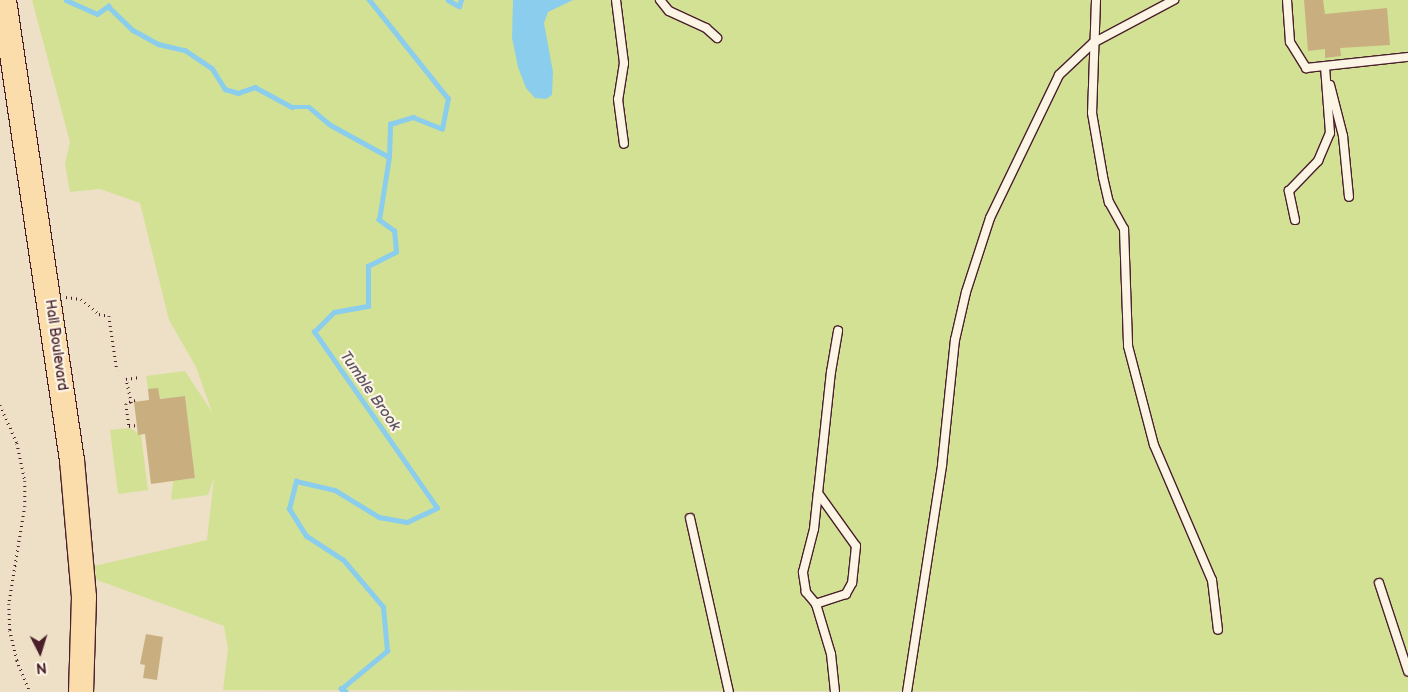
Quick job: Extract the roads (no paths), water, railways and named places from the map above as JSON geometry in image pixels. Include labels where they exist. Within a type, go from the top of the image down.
[{"type":"main road","name":"Hall Boulevard","points":[[4,0],[72,460],[84,597],[81,692]]},
{"type":"lane","points":[[616,0],[624,64],[618,99],[624,144]]},
{"type":"lane","points":[[660,0],[669,12],[706,28],[718,38]]},
{"type":"lane","points":[[1096,0],[1093,43],[1093,122],[1110,202],[1124,229],[1128,346],[1154,446],[1212,580],[1218,630]]},
{"type":"lane","points":[[907,692],[942,465],[955,340],[966,292],[990,218],[1059,75],[1093,43],[1174,0]]},
{"type":"lane","points":[[1287,0],[1290,42],[1306,68],[1408,57]]},
{"type":"lane","points":[[1325,66],[1343,136],[1349,197]]},
{"type":"lane","points":[[1295,220],[1289,191],[1318,161],[1330,133],[1325,66]]},
{"type":"lane","points":[[835,692],[831,654],[816,604],[806,592],[802,572],[814,529],[838,331]]},
{"type":"lane","points":[[816,604],[846,594],[852,583],[856,546],[818,493]]},
{"type":"lane","points":[[690,518],[730,692]]},
{"type":"lane","points":[[1379,583],[1408,671]]},
{"type":"water","points":[[513,0],[573,0],[548,12],[544,23],[553,72],[552,95],[546,99],[535,98],[526,88],[518,67],[512,38]]},
{"type":"waterway","points":[[66,0],[97,14],[108,6],[133,30],[158,44],[185,50],[212,68],[225,89],[238,93],[255,87],[292,107],[309,107],[329,124],[389,157]]},
{"type":"waterway","name":"Tumble Brook","points":[[346,692],[341,689],[387,651],[383,607],[343,560],[306,536],[289,509],[296,481],[335,490],[379,517],[407,522],[437,508],[314,332],[334,312],[368,306],[368,266],[396,252],[394,231],[379,220],[389,157],[390,124],[413,117],[442,129],[448,99],[369,0]]},
{"type":"waterway","name":"Tumble Brook","points":[[448,0],[459,6],[461,0]]}]
